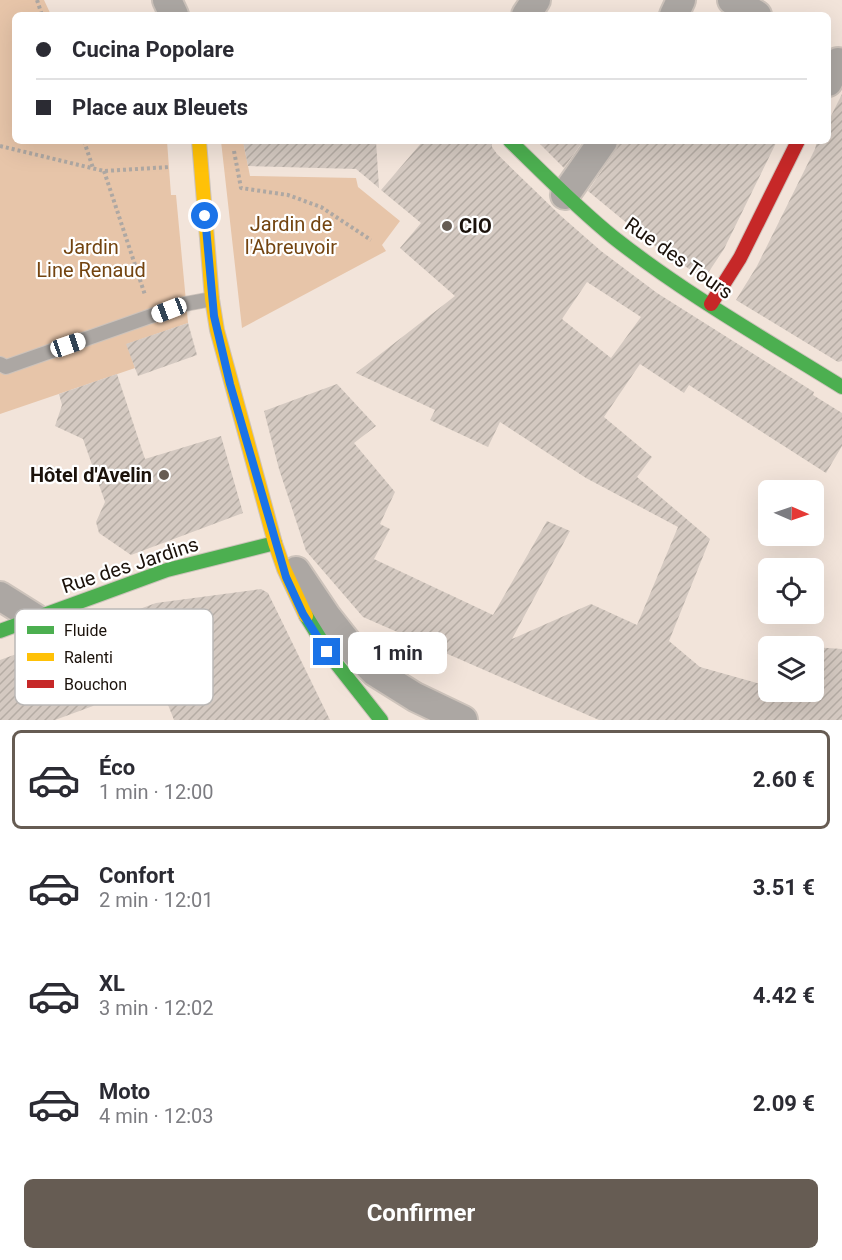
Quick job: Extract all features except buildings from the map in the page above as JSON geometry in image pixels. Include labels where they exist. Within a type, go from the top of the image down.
[{"type":"street","points":[[732,0],[753,12]]},
{"type":"street","points":[[199,144],[212,299],[217,330],[275,543],[286,577],[312,629],[350,684],[381,720]]},
{"type":"street","name":"Rue des Tours","points":[[513,144],[614,237],[711,304],[842,387]]},
{"type":"street","points":[[566,195],[601,144]]},
{"type":"street","points":[[711,304],[740,258],[797,144]]},
{"type":"street","points":[[275,543],[327,617],[363,661],[393,684],[455,718]]},
{"type":"street","name":"Rue des Jardins","points":[[60,609],[167,570],[275,543]]},
{"type":"street","points":[[0,596],[21,609]]},
{"type":"street","name":"Rue des Jardins","points":[[0,631],[15,625]]},
{"type":"lane","points":[[0,364],[6,367],[185,304],[212,299]]},
{"type":"path","points":[[85,144],[94,169]]},
{"type":"path","points":[[234,144],[241,188],[288,195],[321,207],[371,240]]},
{"type":"path","points":[[0,146],[104,171],[168,168]]},
{"type":"path","points":[[104,171],[152,316]]},
{"type":"green space","name":"Jardin Line Renaud","points":[[0,0],[44,0],[50,12],[12,12],[12,144],[167,144],[171,195],[176,195],[188,323],[127,344],[135,368],[0,414]]},
{"type":"green space","name":"Jardin de l'Abreuvoir","points":[[221,144],[244,144],[250,176],[356,178],[358,187],[400,221],[382,245],[386,251],[242,328]]},
{"type":"traffic: fast","points":[[513,144],[586,214],[640,258],[842,387]]},
{"type":"traffic: fast","points":[[60,609],[167,570],[275,543]]},
{"type":"traffic: fast","points":[[306,616],[332,658],[381,720]]},
{"type":"traffic: fast","points":[[0,631],[15,626]]},
{"type":"traffic: slow","points":[[199,144],[212,299],[217,330],[275,543],[284,569],[306,616]]},
{"type":"traffic: jam","points":[[711,304],[740,258],[797,144]]},
{"type":"place","name":"CIO","points":[[447,226]]},
{"type":"place","name":"Hôtel d'Avelin","points":[[164,475]]},
{"type":"route","points":[[205,216],[214,316],[230,384],[286,577],[303,614],[327,652]]}]
